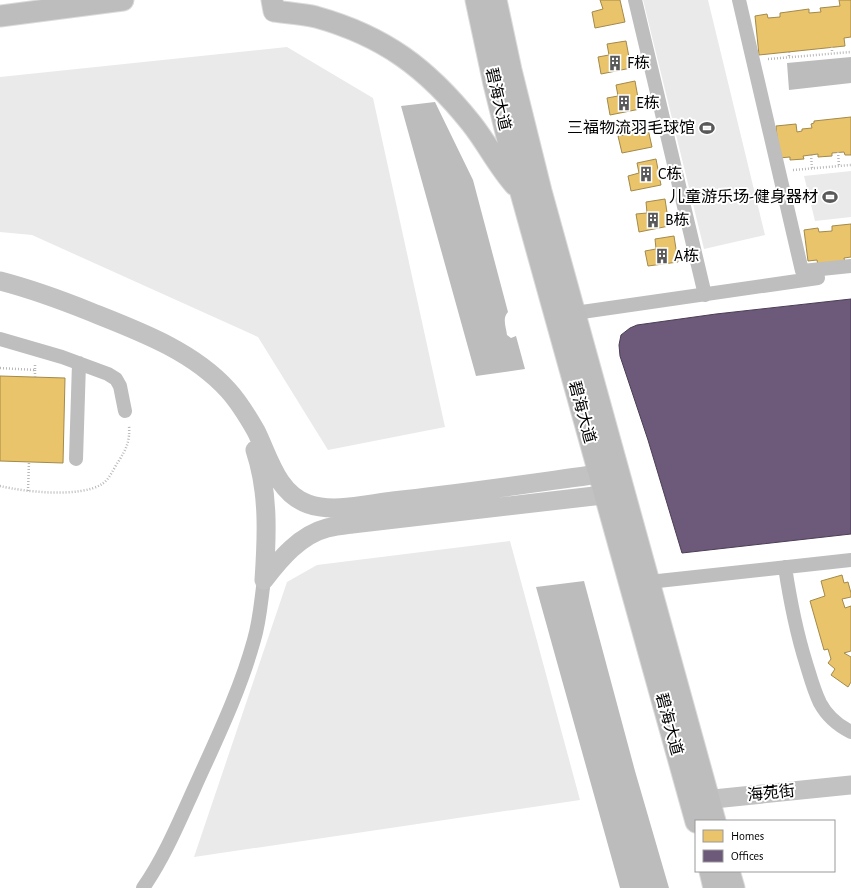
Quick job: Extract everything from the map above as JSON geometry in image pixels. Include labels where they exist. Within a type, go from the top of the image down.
[{"type":"main road","points":[[0,16],[122,0]]},
{"type":"main road","points":[[272,0],[274,11],[314,17],[346,27],[401,54],[440,88],[471,122],[506,176],[521,192]]},
{"type":"main road","name":"碧海大道","points":[[476,0],[494,84],[521,192],[609,473]]},
{"type":"main road","name":"碧海大道","points":[[496,0],[533,161],[575,313],[614,493],[703,811]]},
{"type":"main road","name":"碧海大道","points":[[614,493],[649,582],[703,811]]},
{"type":"main road","points":[[710,872],[714,888]]},
{"type":"main road","points":[[729,872],[734,888]]},
{"type":"street","points":[[635,0],[705,295]]},
{"type":"street","points":[[739,0],[802,271],[851,266]]},
{"type":"street","points":[[575,313],[705,295],[771,284],[851,274]]},
{"type":"street","points":[[0,281],[62,301],[132,328],[164,344],[210,373],[228,390],[243,409],[280,481],[296,497],[307,504],[324,508],[360,505],[487,490],[609,473]]},
{"type":"street","points":[[0,290],[81,317],[130,336],[162,351],[186,366],[203,379],[229,406],[244,428],[260,468],[266,508],[266,539],[264,580],[254,639],[213,749],[164,852],[143,888]]},
{"type":"street","points":[[0,339],[79,363],[108,374],[116,379],[120,386],[125,411]]},
{"type":"street","points":[[76,459],[79,363]]},
{"type":"street","points":[[264,580],[282,557],[314,533],[327,528],[614,493]]},
{"type":"street","points":[[649,582],[851,560]]},
{"type":"street","points":[[785,567],[790,604],[812,684],[821,704],[832,718],[851,732]]},
{"type":"street","name":"海苑街","points":[[703,811],[851,785]]},
{"type":"street","name":"海苑街","points":[[703,811],[851,796]]},
{"type":"path","points":[[832,47],[832,54]]},
{"type":"path","points":[[789,52],[789,57]]},
{"type":"path","points":[[753,61],[851,52]]},
{"type":"path","points":[[838,152],[839,166]]},
{"type":"path","points":[[811,155],[812,168]]},
{"type":"path","points":[[779,172],[851,165]]},
{"type":"path","points":[[35,349],[35,377]]},
{"type":"path","points":[[0,368],[35,370]]},
{"type":"path","points":[[28,491],[29,462]]},
{"type":"shaded area","name":"三福物流羽毛球馆","points":[[643,0],[708,0],[765,235],[704,249]]},
{"type":"shaded area","points":[[287,47],[373,98],[445,427],[328,450],[258,337],[32,235],[0,232],[0,77]]},
{"type":"shaded area","points":[[851,57],[851,83],[789,90],[787,63]]},
{"type":"shaded area","points":[[435,102],[473,180],[508,312],[505,317],[507,335],[511,338],[516,336],[525,369],[476,376],[401,106]]},
{"type":"shaded area","name":"儿童游乐场-健身器材","points":[[851,171],[851,217],[815,221],[804,176]]},
{"type":"shaded area","points":[[510,541],[580,800],[194,857],[287,582],[317,565]]},
{"type":"shaded area","points":[[584,581],[635,771],[669,888],[620,888],[536,587]]},
{"type":"building: Homes","points":[[600,0],[620,0],[625,22],[595,28],[592,12],[603,9]]},
{"type":"building: Homes","points":[[839,0],[851,0],[851,37],[844,38],[845,46],[759,55],[755,16],[767,14],[768,18],[780,17],[780,13],[809,9],[809,13],[821,12],[820,8],[840,6]]},
{"type":"building: Homes","name":"F栋","points":[[626,41],[631,68],[601,74],[598,57],[609,55],[607,44]]},
{"type":"building: Homes","name":"E栋","points":[[635,81],[640,109],[610,115],[607,98],[618,96],[616,85]]},
{"type":"building: Homes","points":[[851,117],[851,155],[845,155],[844,152],[832,153],[832,156],[818,157],[818,154],[803,156],[804,159],[790,160],[790,157],[779,158],[776,126],[796,124],[797,132],[802,131],[802,129],[812,128],[811,124],[814,123],[814,121]]},
{"type":"building: Homes","points":[[646,120],[652,147],[622,153],[618,136],[629,134],[627,123]]},
{"type":"building: Homes","name":"C栋","points":[[656,159],[661,185],[631,191],[628,176],[639,173],[637,163]]},
{"type":"building: Homes","name":"B栋","points":[[665,199],[669,226],[639,232],[636,214],[647,213],[646,202]]},
{"type":"building: Homes","points":[[851,224],[851,257],[844,258],[845,263],[818,266],[817,260],[808,261],[804,230],[818,228],[819,232],[832,231],[832,226]]},
{"type":"building: Homes","name":"A栋","points":[[674,236],[678,262],[648,266],[645,251],[656,249],[655,239]]},
{"type":"building: Homes","points":[[0,376],[65,378],[63,463],[0,461]]},
{"type":"building: Homes","points":[[842,575],[844,583],[848,582],[851,593],[851,597],[842,599],[845,608],[851,606],[851,651],[844,653],[851,657],[851,682],[848,687],[831,675],[835,669],[828,663],[831,659],[828,649],[824,650],[810,601],[825,596],[821,581]]},
{"type":"building: Offices","points":[[851,299],[851,534],[682,553],[648,440],[620,356],[619,345],[621,335],[637,325],[716,314]]},
{"type":"place","name":"F栋","points":[[615,63]]},
{"type":"place","name":"E栋","points":[[624,103]]},
{"type":"place","name":"三福物流羽毛球馆","points":[[707,128]]},
{"type":"place","name":"C栋","points":[[646,174]]},
{"type":"place","name":"儿童游乐场-健身器材","points":[[830,197]]},
{"type":"place","name":"B栋","points":[[653,220]]},
{"type":"place","name":"A栋","points":[[662,256]]}]
